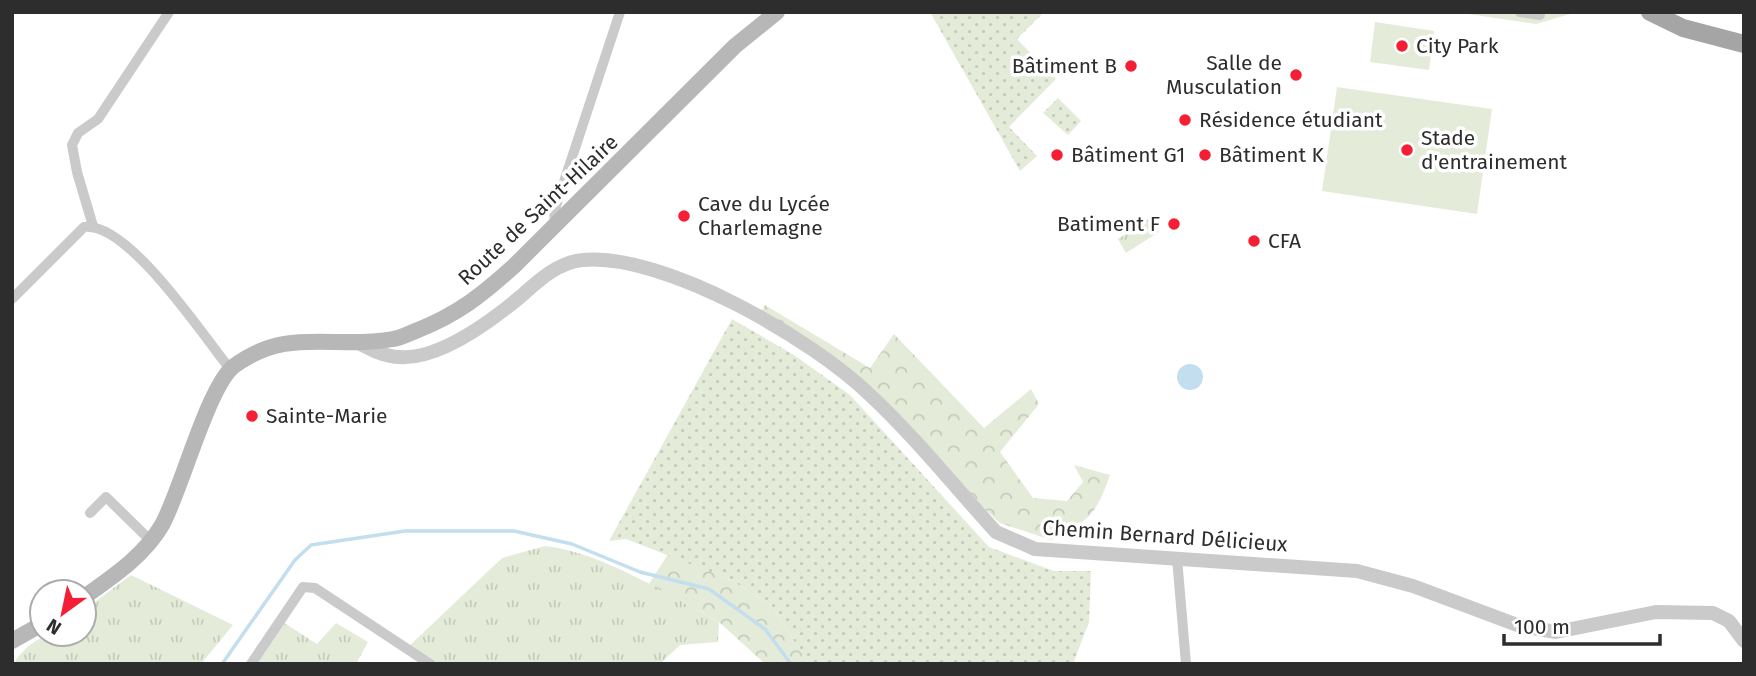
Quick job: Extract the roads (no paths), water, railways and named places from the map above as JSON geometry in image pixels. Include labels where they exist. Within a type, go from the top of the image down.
[{"type":"main road","name":"Route de Saint-Hilaire","points":[[98,586],[128,564],[151,541],[163,522],[209,409],[230,369],[257,351],[287,342],[394,339],[450,317],[483,294],[735,46],[777,12]]},
{"type":"main road","points":[[1650,12],[1683,28],[1744,44]]},
{"type":"main road","points":[[12,651],[17,638]]},
{"type":"street","points":[[93,226],[72,145],[78,133],[98,119],[169,12]]},
{"type":"street","points":[[555,224],[554,212],[620,12]]},
{"type":"street","points":[[1520,12],[1540,15]]},
{"type":"street","points":[[12,299],[70,237],[84,227],[93,226],[133,253],[155,274],[183,305],[230,369]]},
{"type":"street","name":"Chemin Bernard Délicieux","points":[[354,340],[375,352],[401,358],[433,351],[464,337],[495,317],[561,267],[583,260],[632,265],[677,277],[723,298],[831,363],[870,394],[996,532],[1010,540],[1035,548],[1357,571],[1413,586],[1520,626],[1556,632],[1656,612],[1713,613],[1729,621],[1744,641]]},
{"type":"street","points":[[90,513],[106,497],[151,541]]},
{"type":"street","points":[[1177,558],[1186,664]]},
{"type":"street","points":[[251,664],[303,587],[315,588],[430,664]]},
{"type":"water","points":[[1190,364],[1199,368],[1203,377],[1199,386],[1190,390],[1181,386],[1177,377],[1181,368]]},
{"type":"waterway","points":[[222,664],[295,560],[311,545],[405,531],[514,531],[572,544],[640,572],[709,589],[765,629],[791,664]]},
{"type":"place","name":"City Park","points":[[1402,46]]},
{"type":"place","name":"Bâtiment B","points":[[1131,66]]},
{"type":"place","name":"Salle de Musculation","points":[[1296,75]]},
{"type":"place","name":"Résidence étudiant","points":[[1185,120]]},
{"type":"place","name":"Stade d'entrainement","points":[[1407,150]]},
{"type":"place","name":"Bâtiment G1","points":[[1057,155]]},
{"type":"place","name":"Bâtiment K","points":[[1205,155]]},
{"type":"place","name":"Cave du Lycée Charlemagne","points":[[684,216]]},
{"type":"place","name":"Batiment F","points":[[1174,224]]},
{"type":"place","name":"CFA","points":[[1254,241]]},
{"type":"place","name":"Sainte-Marie","points":[[252,416]]}]
